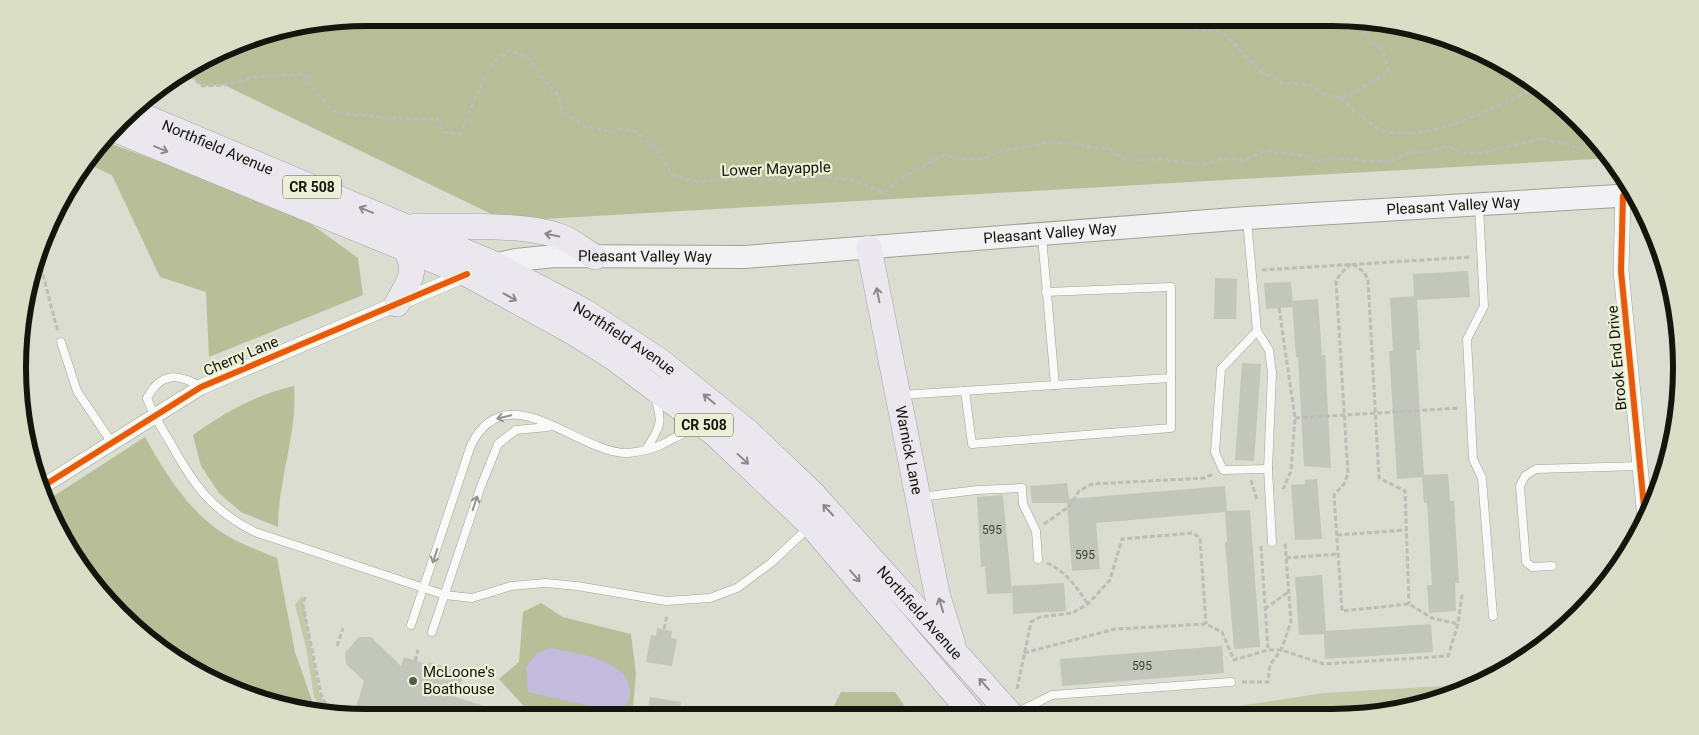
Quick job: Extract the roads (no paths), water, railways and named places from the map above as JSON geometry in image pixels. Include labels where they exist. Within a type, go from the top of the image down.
[{"type":"main road","name":"Northfield Avenue","points":[[138,114],[405,238],[571,331],[614,358],[715,434],[811,525],[968,709]]},
{"type":"main road","name":"Northfield Avenue","points":[[121,132],[405,238],[492,263],[584,311],[660,361],[748,432],[813,494],[1007,709]]},
{"type":"main road","name":"Pleasant Valley Way","points":[[467,274],[492,263],[555,256],[744,257],[1247,218],[1626,195]]},
{"type":"main road","points":[[397,304],[410,281],[413,263],[405,238],[505,228],[562,237],[595,257]]},
{"type":"main road","name":"Warnick Lane","points":[[869,248],[937,594],[956,652]]},
{"type":"main road","points":[[900,628],[919,612]]},
{"type":"street","name":"Brook End Drive","points":[[1628,200],[1621,270],[1643,506]]},
{"type":"street","name":"Cherry Lane","points":[[47,484],[202,387],[467,274]]},
{"type":"lane","points":[[1479,204],[1484,306],[1467,339],[1473,460],[1482,478],[1493,616]]},
{"type":"lane","points":[[1247,218],[1257,331],[1269,350],[1271,365],[1268,469],[1272,542]]},
{"type":"lane","points":[[1042,234],[1055,385]]},
{"type":"lane","points":[[965,391],[972,444],[1171,428],[1172,287],[1046,292]]},
{"type":"lane","points":[[1257,331],[1221,369],[1215,452],[1223,470],[1268,469]]},
{"type":"lane","points":[[61,342],[77,391],[112,443]]},
{"type":"lane","points":[[614,358],[654,393],[661,416],[660,428],[647,448]]},
{"type":"lane","points":[[202,387],[186,378],[171,376],[153,387],[147,398],[154,416],[194,484],[227,517],[270,538],[445,595],[472,598],[511,586],[546,583],[577,586],[666,601],[710,598],[737,588],[771,563],[811,525]]},
{"type":"lane","points":[[898,395],[1171,378]]},
{"type":"lane","points":[[412,625],[472,445],[480,431],[498,418],[516,414],[529,416],[619,452],[628,453],[661,445],[681,433],[715,434]]},
{"type":"lane","points":[[432,632],[481,486],[498,444],[516,430],[550,426]]},
{"type":"lane","points":[[1552,566],[1532,567],[1526,562],[1520,486],[1525,476],[1536,469],[1640,466]]},
{"type":"lane","points":[[918,497],[977,490],[1022,488],[1023,504],[1036,530],[1038,560]]},
{"type":"lane","points":[[1024,709],[1052,695],[1231,682]]},
{"type":"place","name":"McLoone's Boathouse","points":[[413,681]]}]
